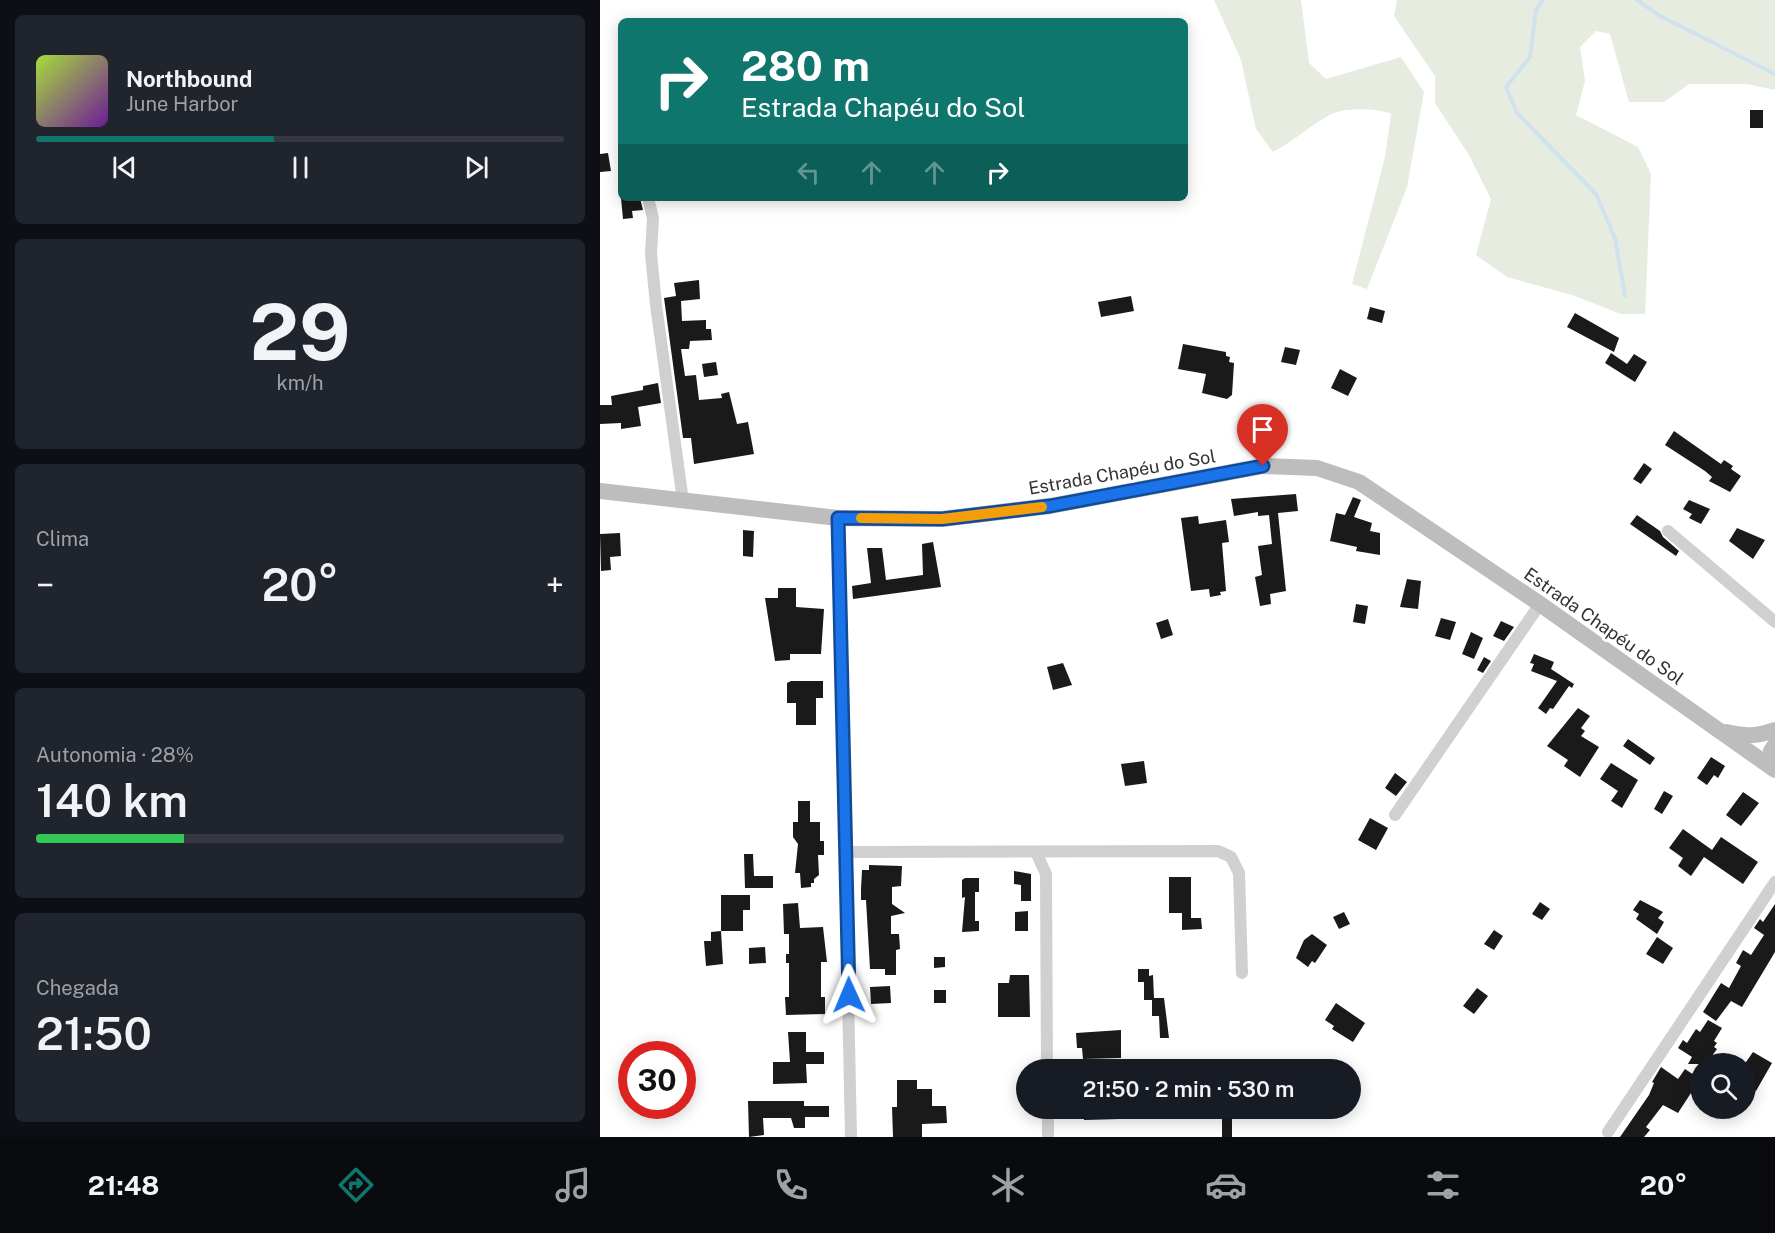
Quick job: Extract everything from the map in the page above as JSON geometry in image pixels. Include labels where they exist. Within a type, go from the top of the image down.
[{"type":"main road","name":"Estrada Chapéu do Sol","points":[[600,490],[838,518],[942,519],[1050,506],[1263,466],[1317,468],[1359,482],[1540,604],[1774,768]]},
{"type":"main road","points":[[1720,731],[1740,736],[1761,735],[1775,730]]},
{"type":"main road","points":[[1774,768],[1772,751],[1775,745]]},
{"type":"street","points":[[649,201],[653,218],[651,254],[656,305],[683,501]]},
{"type":"street","points":[[838,518],[847,852],[851,1137]]},
{"type":"street","points":[[1668,531],[1775,622]]},
{"type":"street","points":[[1395,815],[1540,604]]},
{"type":"street","points":[[847,852],[1218,851],[1231,857],[1239,873],[1242,973]]},
{"type":"street","points":[[1036,852],[1046,874],[1047,1059]]},
{"type":"street","points":[[1608,1132],[1775,882]]},
{"type":"street","points":[[1048,1119],[1048,1137]]},
{"type":"shaded area","points":[[1214,0],[1301,0],[1309,63],[1326,79],[1401,57],[1424,92],[1407,187],[1367,289],[1352,284],[1385,157],[1391,114],[1360,109],[1334,113],[1273,152],[1256,129],[1241,60]]},
{"type":"shaded area","points":[[1397,0],[1775,0],[1775,90],[1746,84],[1689,84],[1664,102],[1629,102],[1610,34],[1596,31],[1580,47],[1585,81],[1576,115],[1638,147],[1651,174],[1645,314],[1621,314],[1572,295],[1507,277],[1476,255],[1491,199],[1469,155],[1435,103],[1435,76],[1394,16]]},
{"type":"building","points":[[1750,110],[1763,110],[1763,128],[1750,128]]},
{"type":"building","points":[[608,153],[611,171],[600,172],[600,154]]},
{"type":"building","points":[[621,201],[641,201],[643,210],[632,211],[633,218],[623,219]]},
{"type":"building","points":[[699,280],[700,299],[681,301],[682,321],[706,320],[706,329],[711,329],[712,340],[690,341],[689,349],[681,349],[685,376],[696,375],[699,400],[722,398],[721,394],[729,392],[737,424],[748,422],[754,454],[694,464],[691,438],[683,438],[664,298],[676,296],[674,283]]},
{"type":"building","points":[[1131,296],[1134,311],[1101,317],[1098,302]]},
{"type":"building","points":[[1370,307],[1385,311],[1382,323],[1367,319]]},
{"type":"building","points":[[1575,313],[1619,338],[1614,352],[1567,327]]},
{"type":"building","points":[[1183,344],[1226,352],[1226,356],[1230,357],[1229,362],[1234,363],[1232,395],[1227,399],[1202,393],[1206,374],[1178,369]]},
{"type":"building","points":[[1285,347],[1300,350],[1296,365],[1281,362]]},
{"type":"building","points":[[1611,353],[1627,364],[1634,354],[1647,362],[1635,382],[1605,363]]},
{"type":"building","points":[[716,362],[718,375],[704,377],[702,364]]},
{"type":"building","points":[[1340,369],[1357,378],[1348,396],[1331,388]]},
{"type":"building","points":[[658,383],[661,403],[638,407],[641,426],[621,429],[621,423],[600,424],[600,405],[612,405],[611,396],[643,390],[643,386]]},
{"type":"building","points":[[1674,431],[1721,464],[1724,460],[1733,466],[1731,469],[1741,476],[1730,492],[1709,481],[1712,477],[1705,471],[1665,445]]},
{"type":"building","points":[[1644,463],[1652,469],[1641,484],[1633,479]]},
{"type":"building","points":[[1296,494],[1298,511],[1278,513],[1286,591],[1270,594],[1271,604],[1260,606],[1255,577],[1262,575],[1258,546],[1272,544],[1269,515],[1258,516],[1258,512],[1234,516],[1231,499]]},
{"type":"building","points":[[1353,497],[1361,500],[1354,517],[1372,523],[1370,531],[1380,533],[1380,555],[1356,551],[1357,547],[1330,541],[1336,513],[1345,515]]},
{"type":"building","points":[[1689,500],[1710,509],[1701,524],[1689,518],[1692,514],[1683,509]]},
{"type":"building","points":[[1637,515],[1660,531],[1663,537],[1679,551],[1676,556],[1630,524]]},
{"type":"building","points":[[1198,516],[1199,524],[1226,520],[1229,542],[1222,543],[1226,591],[1220,592],[1221,595],[1210,597],[1209,589],[1191,591],[1181,518]]},
{"type":"building","points":[[1737,528],[1765,540],[1753,559],[1729,541]]},
{"type":"building","points":[[743,530],[754,531],[753,557],[743,556]]},
{"type":"building","points":[[620,533],[621,556],[610,557],[611,570],[601,571],[600,534]]},
{"type":"building","points":[[933,542],[941,587],[853,599],[852,586],[871,583],[867,548],[882,548],[886,580],[923,575],[922,544]]},
{"type":"building","points":[[1407,579],[1421,581],[1418,609],[1400,607]]},
{"type":"building","points":[[778,588],[796,588],[796,607],[824,609],[821,654],[790,654],[790,660],[775,661],[765,598],[778,598]]},
{"type":"building","points":[[1356,604],[1368,606],[1365,624],[1353,622]]},
{"type":"building","points":[[1441,618],[1456,622],[1450,640],[1435,636]]},
{"type":"building","points":[[1168,619],[1173,635],[1161,639],[1156,623]]},
{"type":"building","points":[[1501,621],[1514,627],[1504,641],[1493,636]]},
{"type":"building","points":[[1471,632],[1483,638],[1474,659],[1462,654]]},
{"type":"building","points":[[1534,654],[1554,662],[1551,669],[1574,684],[1572,688],[1569,686],[1553,709],[1550,708],[1546,714],[1538,708],[1557,681],[1531,671],[1534,664],[1530,663]]},
{"type":"building","points":[[1484,657],[1491,661],[1483,673],[1477,670]]},
{"type":"building","points":[[1063,663],[1072,685],[1053,690],[1047,667]]},
{"type":"building","points":[[823,681],[823,698],[816,698],[816,725],[796,725],[796,703],[787,703],[787,683]]},
{"type":"building","points":[[1578,708],[1590,716],[1581,728],[1585,731],[1581,736],[1599,747],[1580,777],[1564,766],[1568,760],[1547,746]]},
{"type":"building","points":[[1628,739],[1655,758],[1650,765],[1623,746]]},
{"type":"building","points":[[1711,757],[1725,766],[1718,778],[1714,775],[1707,785],[1697,778]]},
{"type":"building","points":[[1144,761],[1147,783],[1125,786],[1121,764]]},
{"type":"building","points":[[1611,763],[1638,780],[1622,808],[1611,801],[1618,791],[1600,779]]},
{"type":"building","points":[[1395,773],[1407,782],[1396,796],[1385,788]]},
{"type":"building","points":[[1664,791],[1673,796],[1662,814],[1654,809]]},
{"type":"building","points":[[1743,792],[1759,803],[1741,826],[1726,815]]},
{"type":"building","points":[[798,801],[810,801],[810,822],[820,822],[820,841],[824,841],[824,855],[818,855],[819,875],[814,879],[814,883],[811,883],[811,887],[801,888],[800,873],[795,873],[798,844],[793,837],[793,822],[798,822]]},
{"type":"building","points":[[1370,818],[1388,828],[1376,850],[1358,840]]},
{"type":"building","points":[[1683,829],[1712,850],[1721,837],[1758,862],[1743,884],[1704,857],[1691,876],[1678,866],[1683,858],[1669,848]]},
{"type":"building","points":[[744,854],[753,854],[754,876],[773,876],[773,888],[745,888]]},
{"type":"building","points":[[869,865],[902,866],[901,886],[892,887],[892,904],[905,913],[891,916],[891,934],[899,934],[900,949],[896,950],[896,975],[885,975],[885,969],[870,969],[866,900],[861,900],[862,870],[869,870]]},
{"type":"building","points":[[1014,871],[1031,874],[1031,901],[1021,901],[1021,885],[1014,884]]},
{"type":"building","points":[[1169,877],[1191,877],[1191,918],[1201,918],[1202,929],[1182,930],[1182,913],[1169,913]]},
{"type":"building","points":[[979,878],[979,892],[975,892],[975,921],[979,921],[979,931],[962,932],[965,897],[962,898],[962,880]]},
{"type":"building","points":[[721,895],[750,895],[750,910],[743,910],[743,931],[721,931]]},
{"type":"building","points":[[1640,900],[1663,912],[1658,918],[1664,922],[1657,934],[1636,919],[1639,914],[1633,910]]},
{"type":"building","points":[[1540,902],[1550,909],[1542,920],[1532,914]]},
{"type":"building","points":[[798,903],[800,928],[823,927],[827,962],[821,962],[821,997],[825,997],[825,1014],[786,1015],[785,997],[789,997],[789,963],[786,963],[786,954],[789,954],[789,934],[784,934],[783,904]]},
{"type":"building","points":[[1775,904],[1775,952],[1742,1007],[1731,1001],[1716,1021],[1703,1012],[1721,983],[1729,988],[1741,966],[1736,963],[1743,950],[1751,955],[1764,935],[1754,928],[1760,919],[1763,922]]},
{"type":"building","points":[[1028,911],[1028,931],[1015,931],[1015,912]]},
{"type":"building","points":[[1344,912],[1350,924],[1339,929],[1333,917]]},
{"type":"building","points":[[1494,930],[1503,936],[1494,950],[1484,944]]},
{"type":"building","points":[[721,931],[723,964],[706,966],[704,941],[711,941],[711,932]]},
{"type":"building","points":[[1312,934],[1327,945],[1315,963],[1312,961],[1308,967],[1296,958],[1304,940]]},
{"type":"building","points":[[1657,937],[1673,948],[1663,964],[1646,954]]},
{"type":"building","points":[[765,947],[766,963],[749,964],[749,948]]},
{"type":"building","points":[[934,957],[945,957],[945,967],[934,968]]},
{"type":"building","points":[[1138,969],[1149,969],[1149,976],[1153,975],[1154,998],[1164,998],[1169,1038],[1160,1038],[1159,1016],[1152,1016],[1152,1000],[1144,1000],[1144,982],[1138,982]]},
{"type":"building","points":[[1010,975],[1029,975],[1030,1017],[998,1017],[998,983],[1009,983]]},
{"type":"building","points":[[890,986],[891,1003],[871,1004],[870,987]]},
{"type":"building","points":[[1477,988],[1488,996],[1474,1014],[1463,1006]]},
{"type":"building","points":[[934,990],[946,990],[946,1003],[934,1003]]},
{"type":"building","points":[[1336,1003],[1365,1023],[1353,1042],[1332,1029],[1334,1026],[1325,1020]]},
{"type":"building","points":[[1708,1020],[1722,1028],[1714,1041],[1717,1043],[1714,1053],[1690,1053],[1690,1056],[1678,1048],[1683,1040],[1687,1043],[1696,1029],[1700,1032]]},
{"type":"building","points":[[1121,1030],[1121,1058],[1083,1059],[1082,1048],[1077,1048],[1076,1033]]},
{"type":"building","points":[[788,1032],[806,1032],[806,1052],[824,1052],[824,1064],[806,1064],[807,1083],[773,1084],[773,1062],[790,1062]]},
{"type":"building","points":[[1756,1054],[1772,1063],[1756,1091]]},
{"type":"building","points":[[1661,1067],[1678,1079],[1685,1069],[1690,1072],[1690,1094],[1678,1113],[1663,1105],[1646,1127],[1650,1130],[1644,1137],[1620,1137],[1649,1095],[1654,1083],[1652,1082]]},
{"type":"building","points":[[897,1080],[917,1080],[917,1089],[932,1089],[932,1106],[946,1106],[947,1123],[922,1124],[922,1137],[893,1137],[892,1107],[897,1107]]},
{"type":"building","points":[[748,1101],[804,1101],[804,1106],[829,1106],[829,1117],[805,1117],[805,1128],[794,1128],[791,1118],[763,1118],[764,1135],[749,1137]]},
{"type":"building","points":[[1222,1119],[1232,1119],[1232,1137],[1222,1137]]},
{"type":"waterway","points":[[1543,0],[1536,10],[1530,57],[1506,87],[1517,113],[1596,194],[1615,238],[1625,296]]},
{"type":"waterway","points":[[1637,0],[1660,16],[1775,74]]},
{"type":"slow traffic","points":[[861,518],[942,519],[1042,507]]},
{"type":"route","points":[[849,995],[838,518],[942,519],[1050,506],[1263,466]]}]
